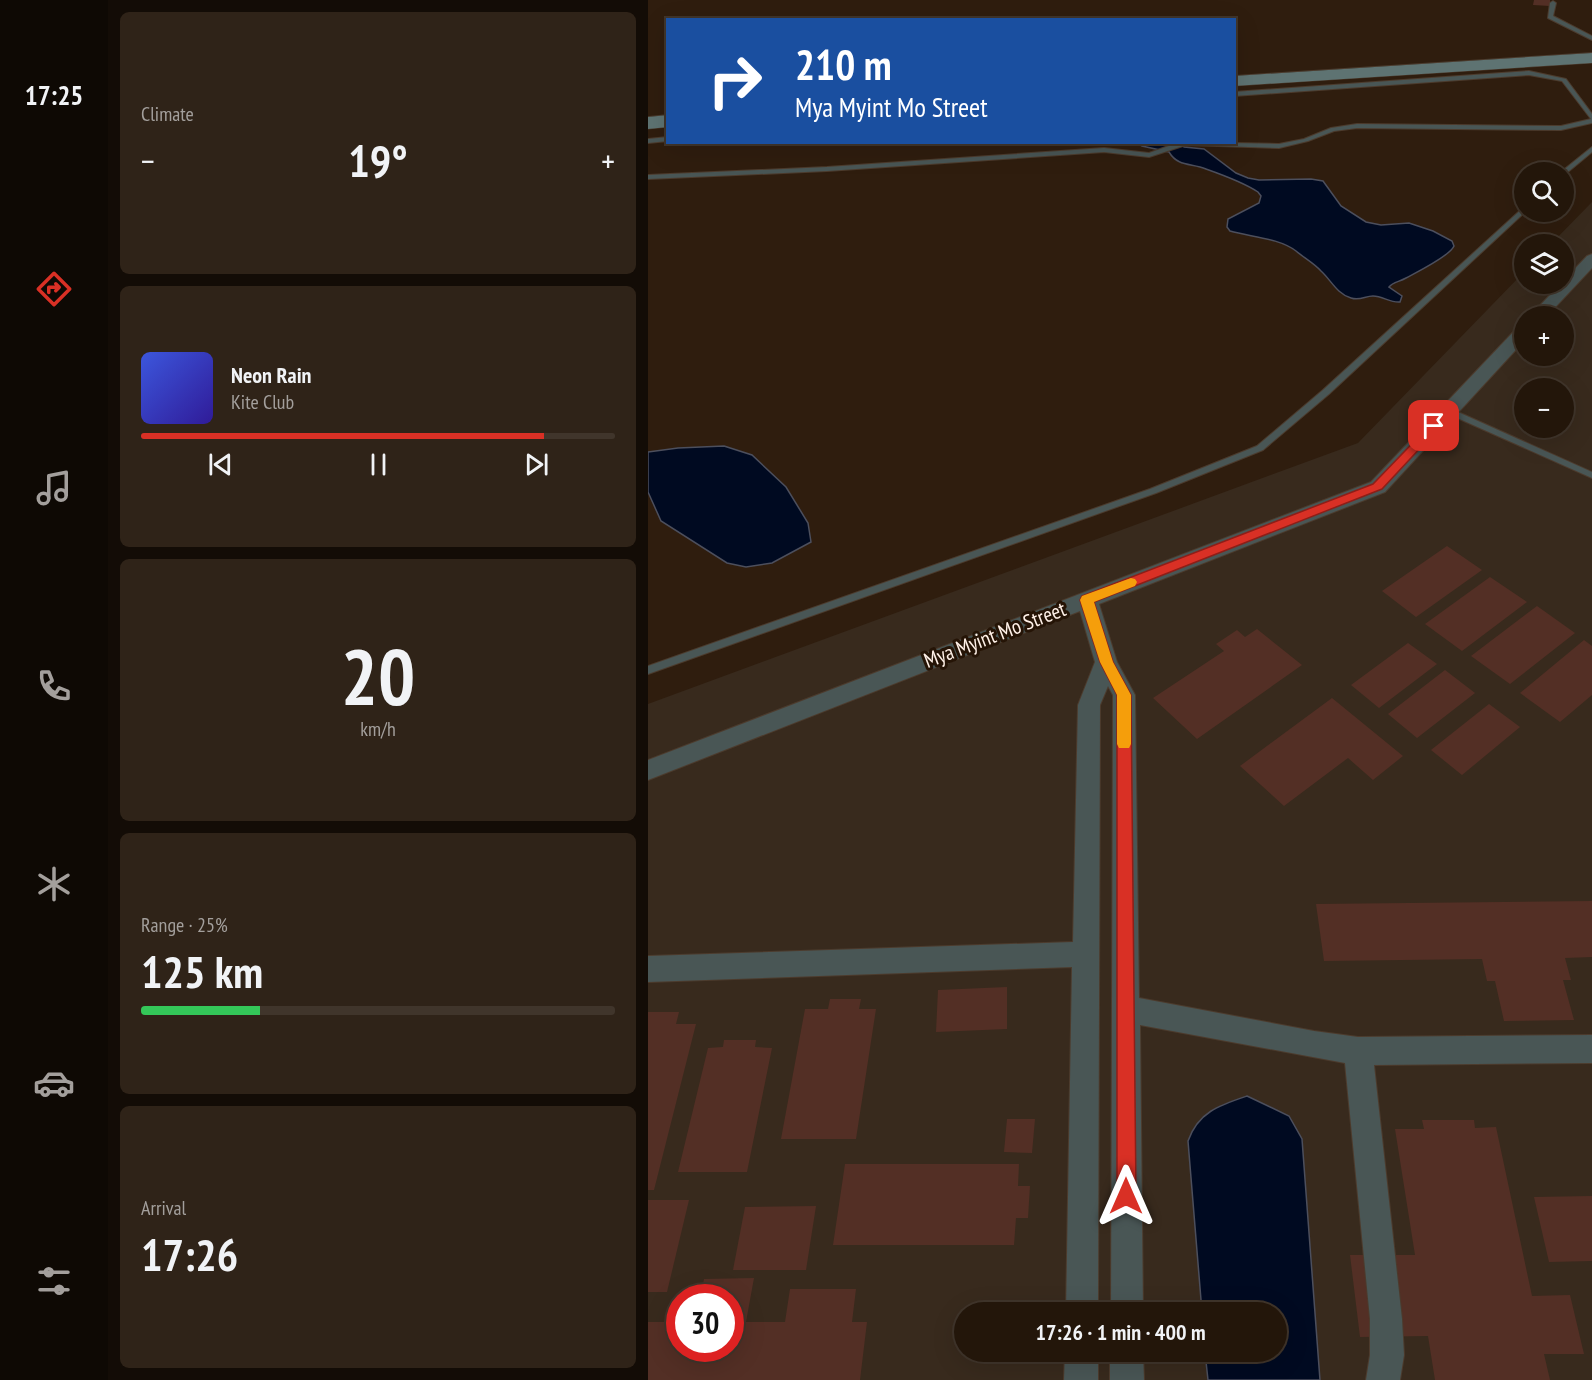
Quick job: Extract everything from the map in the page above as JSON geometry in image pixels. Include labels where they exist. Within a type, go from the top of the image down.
[{"type":"main road","points":[[1236,81],[1592,58]]},
{"type":"main road","points":[[648,123],[666,121]]},
{"type":"street","points":[[1547,306],[1592,259]]},
{"type":"street","name":"Mya Myint Mo Street","points":[[648,770],[1378,487],[1514,342]]},
{"type":"street","points":[[1087,600],[1106,662],[1124,695],[1127,1302]]},
{"type":"street","points":[[1082,1302],[1089,705],[1106,662]]},
{"type":"street","points":[[648,969],[1086,954]]},
{"type":"street","points":[[1125,1009],[1269,1037],[1358,1051],[1592,1049]]},
{"type":"street","points":[[1358,1051],[1386,1319],[1387,1355],[1383,1380]]},
{"type":"street","points":[[1081,1380],[1082,1362]]},
{"type":"street","points":[[1127,1362],[1127,1380]]},
{"type":"lane","points":[[1553,3],[1550,16],[1592,38]]},
{"type":"lane","points":[[1216,144],[1279,146],[1306,140],[1333,129],[1357,126],[1560,128],[1592,119],[1564,81],[1529,73],[1236,94]]},
{"type":"lane","points":[[648,141],[666,139]]},
{"type":"lane","points":[[648,177],[827,169],[1104,150],[1149,154],[1182,144]]},
{"type":"lane","points":[[1574,164],[1592,148]]},
{"type":"lane","points":[[648,670],[1153,491],[1260,448],[1335,385],[1514,218]]},
{"type":"lane","points":[[1449,411],[1592,475]]},
{"type":"shaded area","points":[[1592,202],[1592,1380],[648,1380],[648,704],[1358,443],[1514,282],[1514,294],[1574,294],[1574,234],[1561,234]]},
{"type":"water","points":[[1139,144],[1181,144],[1184,147],[1204,149],[1236,173],[1248,178],[1323,181],[1341,206],[1366,222],[1381,225],[1409,223],[1433,231],[1452,241],[1454,246],[1433,264],[1389,287],[1402,296],[1400,302],[1373,296],[1351,298],[1338,290],[1316,266],[1289,247],[1230,231],[1227,227],[1228,219],[1259,203],[1261,196],[1258,192],[1226,176],[1176,160],[1169,152]]},
{"type":"water","points":[[724,446],[752,455],[786,487],[808,523],[811,542],[772,563],[746,567],[727,563],[661,521],[648,492],[648,452]]},
{"type":"water","points":[[1247,1096],[1289,1116],[1302,1139],[1320,1380],[1208,1380],[1206,1362],[1287,1362],[1287,1302],[1201,1302],[1188,1141],[1192,1131],[1204,1116]]},
{"type":"building","points":[[1534,0],[1550,0],[1550,6],[1533,5]]},
{"type":"building","points":[[1447,546],[1482,570],[1416,617],[1382,591]]},
{"type":"building","points":[[1490,577],[1527,602],[1462,651],[1425,624]]},
{"type":"building","points":[[1537,606],[1575,633],[1510,684],[1471,656]]},
{"type":"building","points":[[1257,629],[1302,665],[1197,739],[1153,698],[1224,651],[1216,644],[1237,630],[1245,637]]},
{"type":"building","points":[[1584,640],[1592,646],[1592,695],[1560,722],[1520,693]]},
{"type":"building","points":[[1408,643],[1437,664],[1379,708],[1351,685]]},
{"type":"building","points":[[1445,670],[1475,693],[1417,738],[1388,714]]},
{"type":"building","points":[[1332,698],[1403,756],[1373,780],[1348,758],[1284,806],[1240,766]]},
{"type":"building","points":[[1489,704],[1520,727],[1462,775],[1431,750]]},
{"type":"building","points":[[1592,901],[1592,957],[1565,958],[1571,980],[1563,980],[1574,1020],[1504,1021],[1495,981],[1487,981],[1482,959],[1324,961],[1316,904]]},
{"type":"building","points":[[1007,987],[1007,1029],[936,1032],[938,990]]},
{"type":"building","points":[[830,999],[861,999],[859,1009],[876,1009],[856,1139],[781,1139],[805,1009],[828,1009]]},
{"type":"building","points":[[648,1012],[679,1012],[676,1024],[696,1024],[654,1190],[648,1190]]},
{"type":"building","points":[[724,1040],[756,1040],[755,1047],[772,1048],[747,1172],[678,1172],[708,1048],[723,1047]]},
{"type":"building","points":[[1007,1119],[1035,1119],[1032,1153],[1004,1152]]},
{"type":"building","points":[[1422,1120],[1474,1120],[1475,1128],[1496,1127],[1532,1296],[1570,1295],[1584,1354],[1544,1354],[1550,1380],[1435,1380],[1428,1336],[1360,1337],[1350,1255],[1415,1255],[1395,1129],[1424,1129]]},
{"type":"building","points":[[845,1164],[1019,1164],[1018,1186],[1030,1186],[1028,1218],[1016,1218],[1014,1245],[833,1245]]},
{"type":"building","points":[[1592,1196],[1592,1261],[1549,1262],[1534,1197]]},
{"type":"building","points":[[648,1200],[689,1200],[669,1284],[666,1284],[666,1292],[648,1292]]},
{"type":"building","points":[[816,1206],[806,1270],[733,1270],[745,1207]]},
{"type":"building","points":[[754,1278],[746,1322],[785,1322],[790,1289],[856,1289],[852,1322],[867,1322],[860,1380],[648,1380],[648,1322],[666,1322],[666,1362],[744,1362],[744,1284],[703,1284],[704,1279]]},
{"type":"slow traffic","points":[[1124,744],[1124,695],[1106,662],[1087,600],[1131,582]]},
{"type":"route","points":[[1126,1196],[1124,695],[1106,662],[1087,600],[1378,487],[1434,426]]}]
